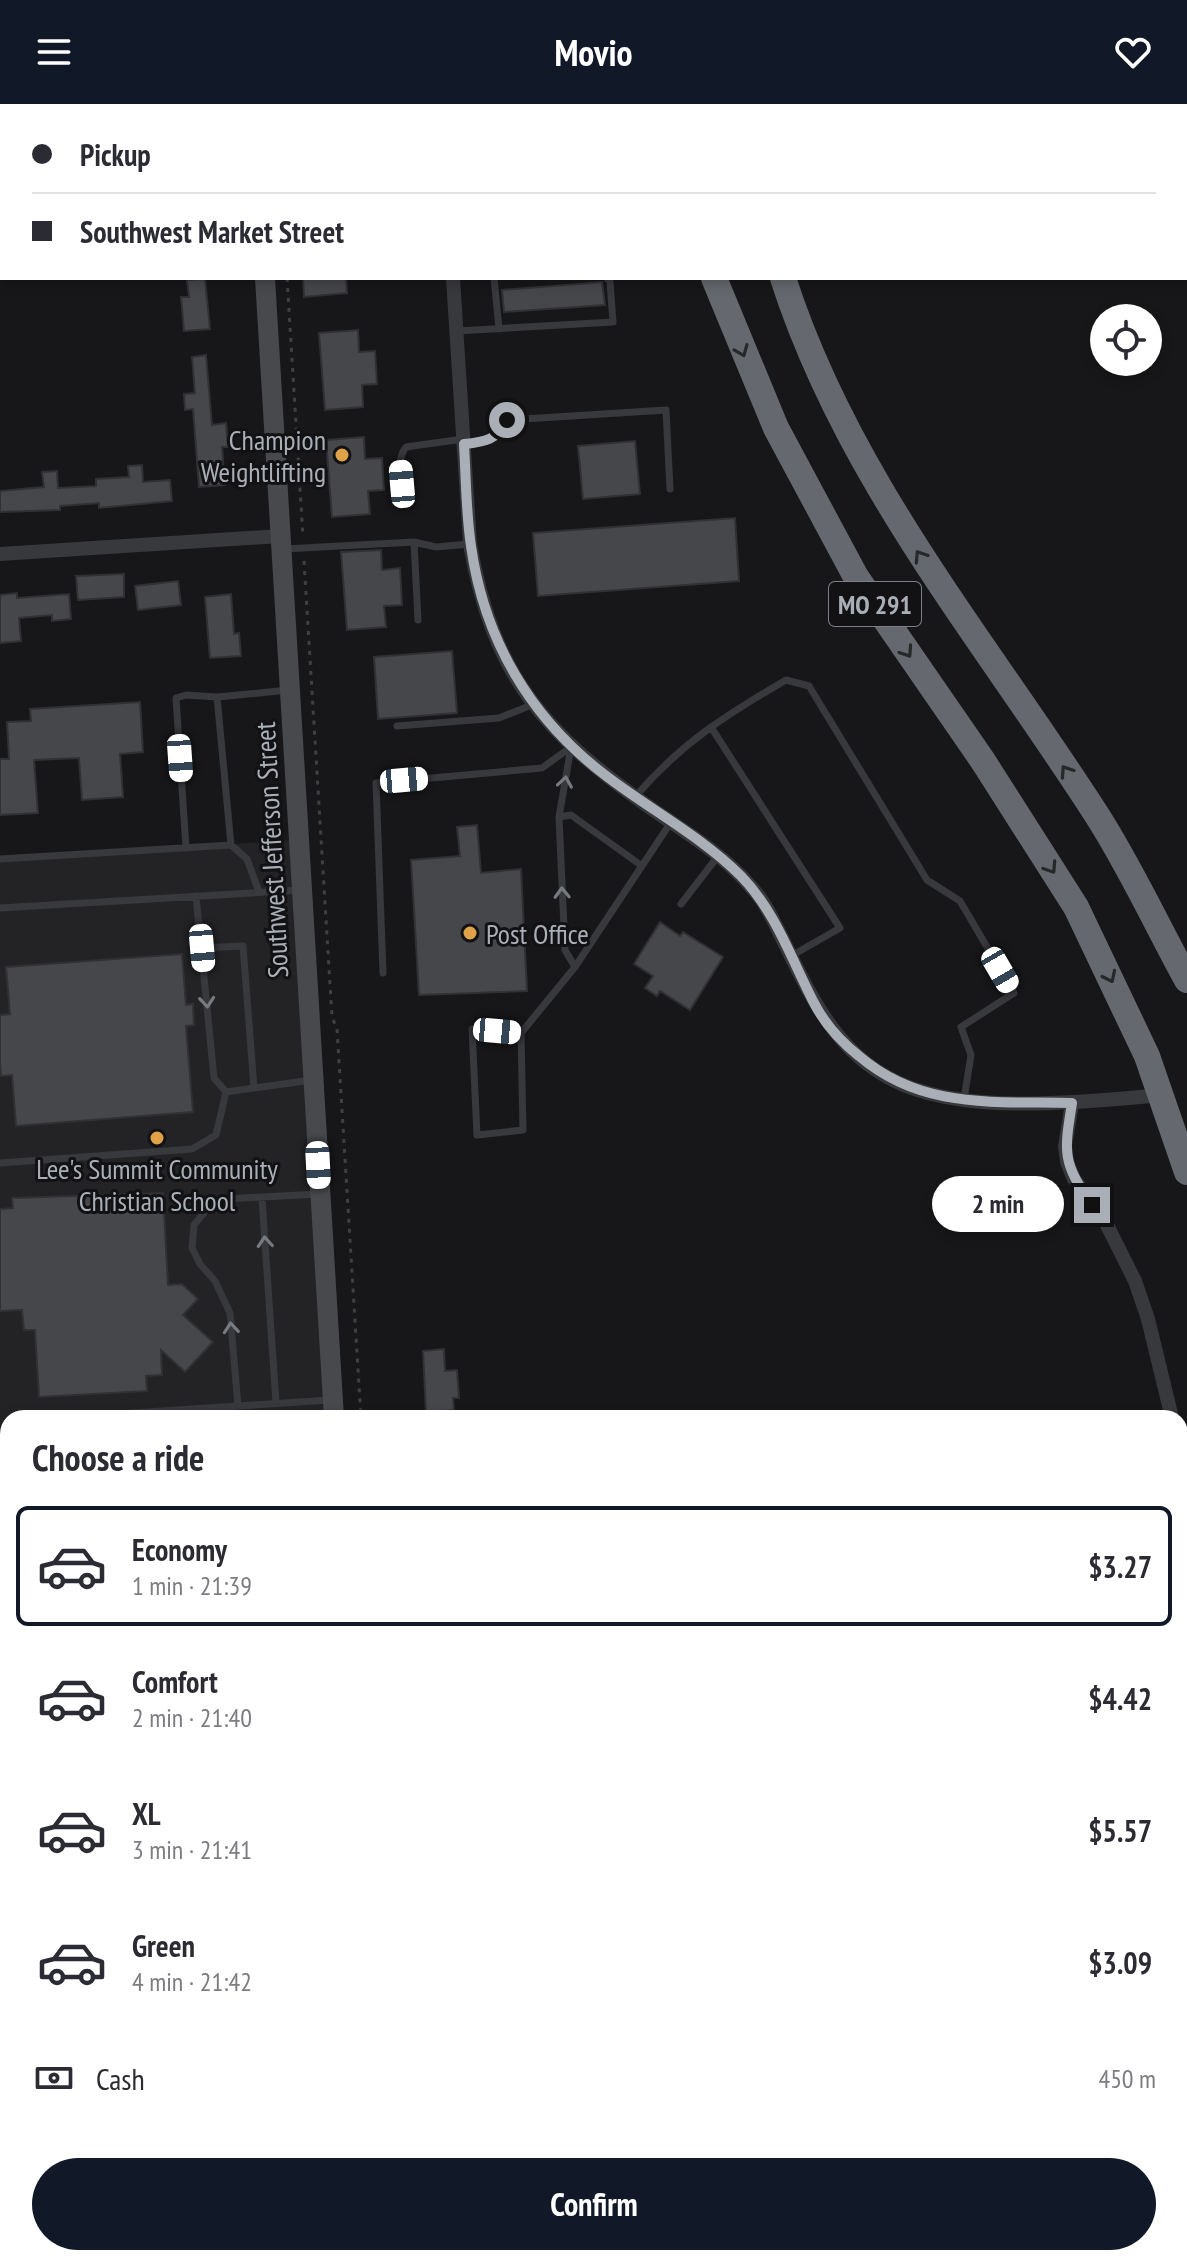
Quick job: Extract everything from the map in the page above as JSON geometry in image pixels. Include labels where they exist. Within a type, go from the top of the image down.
[{"type":"highway","name":"MO 291","points":[[715,280],[770,414],[814,503],[856,577],[983,761],[1076,907],[1147,1056],[1187,1172]]},
{"type":"highway","name":"MO 291","points":[[784,280],[831,395],[917,552],[1101,822],[1187,980]]},
{"type":"street","name":"Southwest Jefferson Street","points":[[265,280],[334,1409]]},
{"type":"street","points":[[453,280],[470,544],[484,610],[495,638],[534,704],[571,747],[718,856],[753,889],[768,910],[815,1005],[830,1027],[870,1066],[890,1079],[915,1090],[964,1100],[1072,1103],[1162,1095]]},
{"type":"street","points":[[0,554],[281,543]]},
{"type":"street","points":[[1072,1103],[1065,1146],[1067,1162],[1074,1179],[1107,1225],[1135,1281],[1170,1410]]},
{"type":"lane","points":[[494,280],[499,329]]},
{"type":"lane","points":[[456,331],[613,322],[608,280]]},
{"type":"lane","points":[[403,502],[400,466],[401,452],[406,447],[464,441],[487,442],[501,431],[507,420],[666,410],[670,489]]},
{"type":"lane","points":[[281,543],[304,548],[414,542],[436,547],[470,544]]},
{"type":"lane","points":[[414,542],[418,620]]},
{"type":"lane","points":[[635,797],[662,765],[726,714],[786,680],[809,686],[927,880],[960,901],[1014,993],[961,1027],[971,1055],[964,1100]]},
{"type":"lane","points":[[186,848],[176,698],[290,690]]},
{"type":"lane","points":[[217,697],[231,845],[247,859],[259,892]]},
{"type":"lane","points":[[397,726],[499,718],[534,704]]},
{"type":"lane","points":[[711,727],[840,928],[791,956]]},
{"type":"lane","points":[[571,747],[559,817],[565,950],[575,967]]},
{"type":"lane","points":[[383,973],[376,783],[542,768],[571,747]]},
{"type":"lane","points":[[559,817],[571,815],[642,866]]},
{"type":"lane","points":[[521,1033],[472,1029],[477,1135],[523,1130],[521,1033],[575,967],[671,822]]},
{"type":"lane","points":[[0,859],[231,845]]},
{"type":"lane","points":[[681,904],[718,856]]},
{"type":"lane","points":[[0,908],[301,890]]},
{"type":"lane","points":[[196,896],[214,1078],[226,1092]]},
{"type":"lane","points":[[202,948],[243,946],[254,1088]]},
{"type":"lane","points":[[226,1092],[313,1080]]},
{"type":"lane","points":[[0,1163],[192,1149],[216,1135],[226,1092]]},
{"type":"lane","points":[[238,1406],[230,1313],[215,1281],[200,1264],[192,1248],[194,1225],[208,1208],[226,1199],[319,1194]]},
{"type":"lane","points":[[262,1199],[276,1403]]},
{"type":"lane","points":[[197,1410],[276,1403],[334,1409]]},
{"type":"path","points":[[287,280],[332,1017],[337,1029],[361,1410]]},
{"type":"shaded area","name":"Lee's Summit Community Christian School","points":[[299,840],[327,1410],[0,1410],[0,858]]},
{"type":"building","points":[[187,280],[205,280],[210,329],[184,331],[181,297],[189,297]]},
{"type":"building","points":[[303,280],[346,280],[347,293],[304,297]]},
{"type":"building","points":[[602,282],[605,305],[504,312],[502,290]]},
{"type":"building","points":[[358,330],[359,352],[375,351],[377,384],[362,385],[363,407],[325,410],[319,333]]},
{"type":"building","points":[[206,355],[212,425],[226,423],[228,447],[222,447],[225,485],[199,487],[193,409],[185,410],[184,394],[195,393],[192,357]]},
{"type":"building","points":[[364,437],[365,459],[382,458],[384,490],[368,491],[370,514],[332,517],[326,440]]},
{"type":"building","points":[[635,441],[640,494],[583,499],[578,446]]},
{"type":"building","points":[[142,465],[143,482],[170,480],[172,501],[99,508],[99,503],[60,506],[60,510],[0,512],[0,491],[44,487],[42,472],[57,471],[58,488],[96,486],[96,479],[129,477],[128,466]]},
{"type":"building","points":[[735,518],[739,581],[538,596],[533,533]]},
{"type":"building","points":[[381,550],[382,570],[400,568],[402,605],[384,606],[386,627],[347,630],[341,552]]},
{"type":"building","points":[[124,574],[124,597],[78,600],[76,576]]},
{"type":"building","points":[[178,581],[181,605],[138,610],[135,586]]},
{"type":"building","points":[[17,593],[17,598],[69,594],[71,619],[52,621],[52,615],[19,618],[21,641],[0,643],[0,595]]},
{"type":"building","points":[[231,594],[234,634],[239,633],[241,656],[210,658],[205,597]]},
{"type":"building","points":[[452,651],[457,713],[378,719],[374,657]]},
{"type":"building","points":[[140,702],[143,752],[120,754],[123,797],[82,800],[79,758],[34,760],[38,813],[0,815],[0,759],[9,759],[7,722],[31,721],[30,709]]},
{"type":"building","name":"Post Office","points":[[477,825],[481,873],[521,869],[527,991],[419,995],[411,860],[460,856],[457,827]]},
{"type":"building","points":[[660,922],[680,936],[683,932],[723,957],[690,1010],[660,991],[657,996],[645,988],[653,976],[634,964]]},
{"type":"building","points":[[182,954],[186,1005],[193,1004],[194,1025],[186,1026],[193,1112],[16,1126],[12,1075],[1,1076],[0,1062],[0,1015],[10,1014],[6,967]]},
{"type":"building","points":[[163,1193],[168,1285],[182,1284],[198,1299],[183,1315],[213,1342],[185,1372],[161,1350],[162,1375],[146,1376],[147,1391],[39,1397],[35,1330],[24,1330],[22,1310],[0,1311],[0,1209],[13,1208],[12,1198]]},
{"type":"building","points":[[444,1349],[445,1371],[457,1370],[459,1398],[453,1398],[454,1410],[426,1410],[423,1351]]},
{"type":"place","name":"Champion Weightlifting","points":[[342,455]]},
{"type":"place","name":"Post Office","points":[[470,933]]},
{"type":"place","name":"Lee's Summit Community Christian School","points":[[157,1138]]},
{"type":"route","points":[[507,420],[501,431],[487,442],[464,444],[470,544],[484,610],[524,692],[571,747],[716,854],[753,889],[768,910],[815,1005],[848,1047],[870,1066],[915,1090],[941,1097],[969,1101],[1072,1103],[1065,1146],[1067,1162],[1074,1179],[1092,1205]]}]
